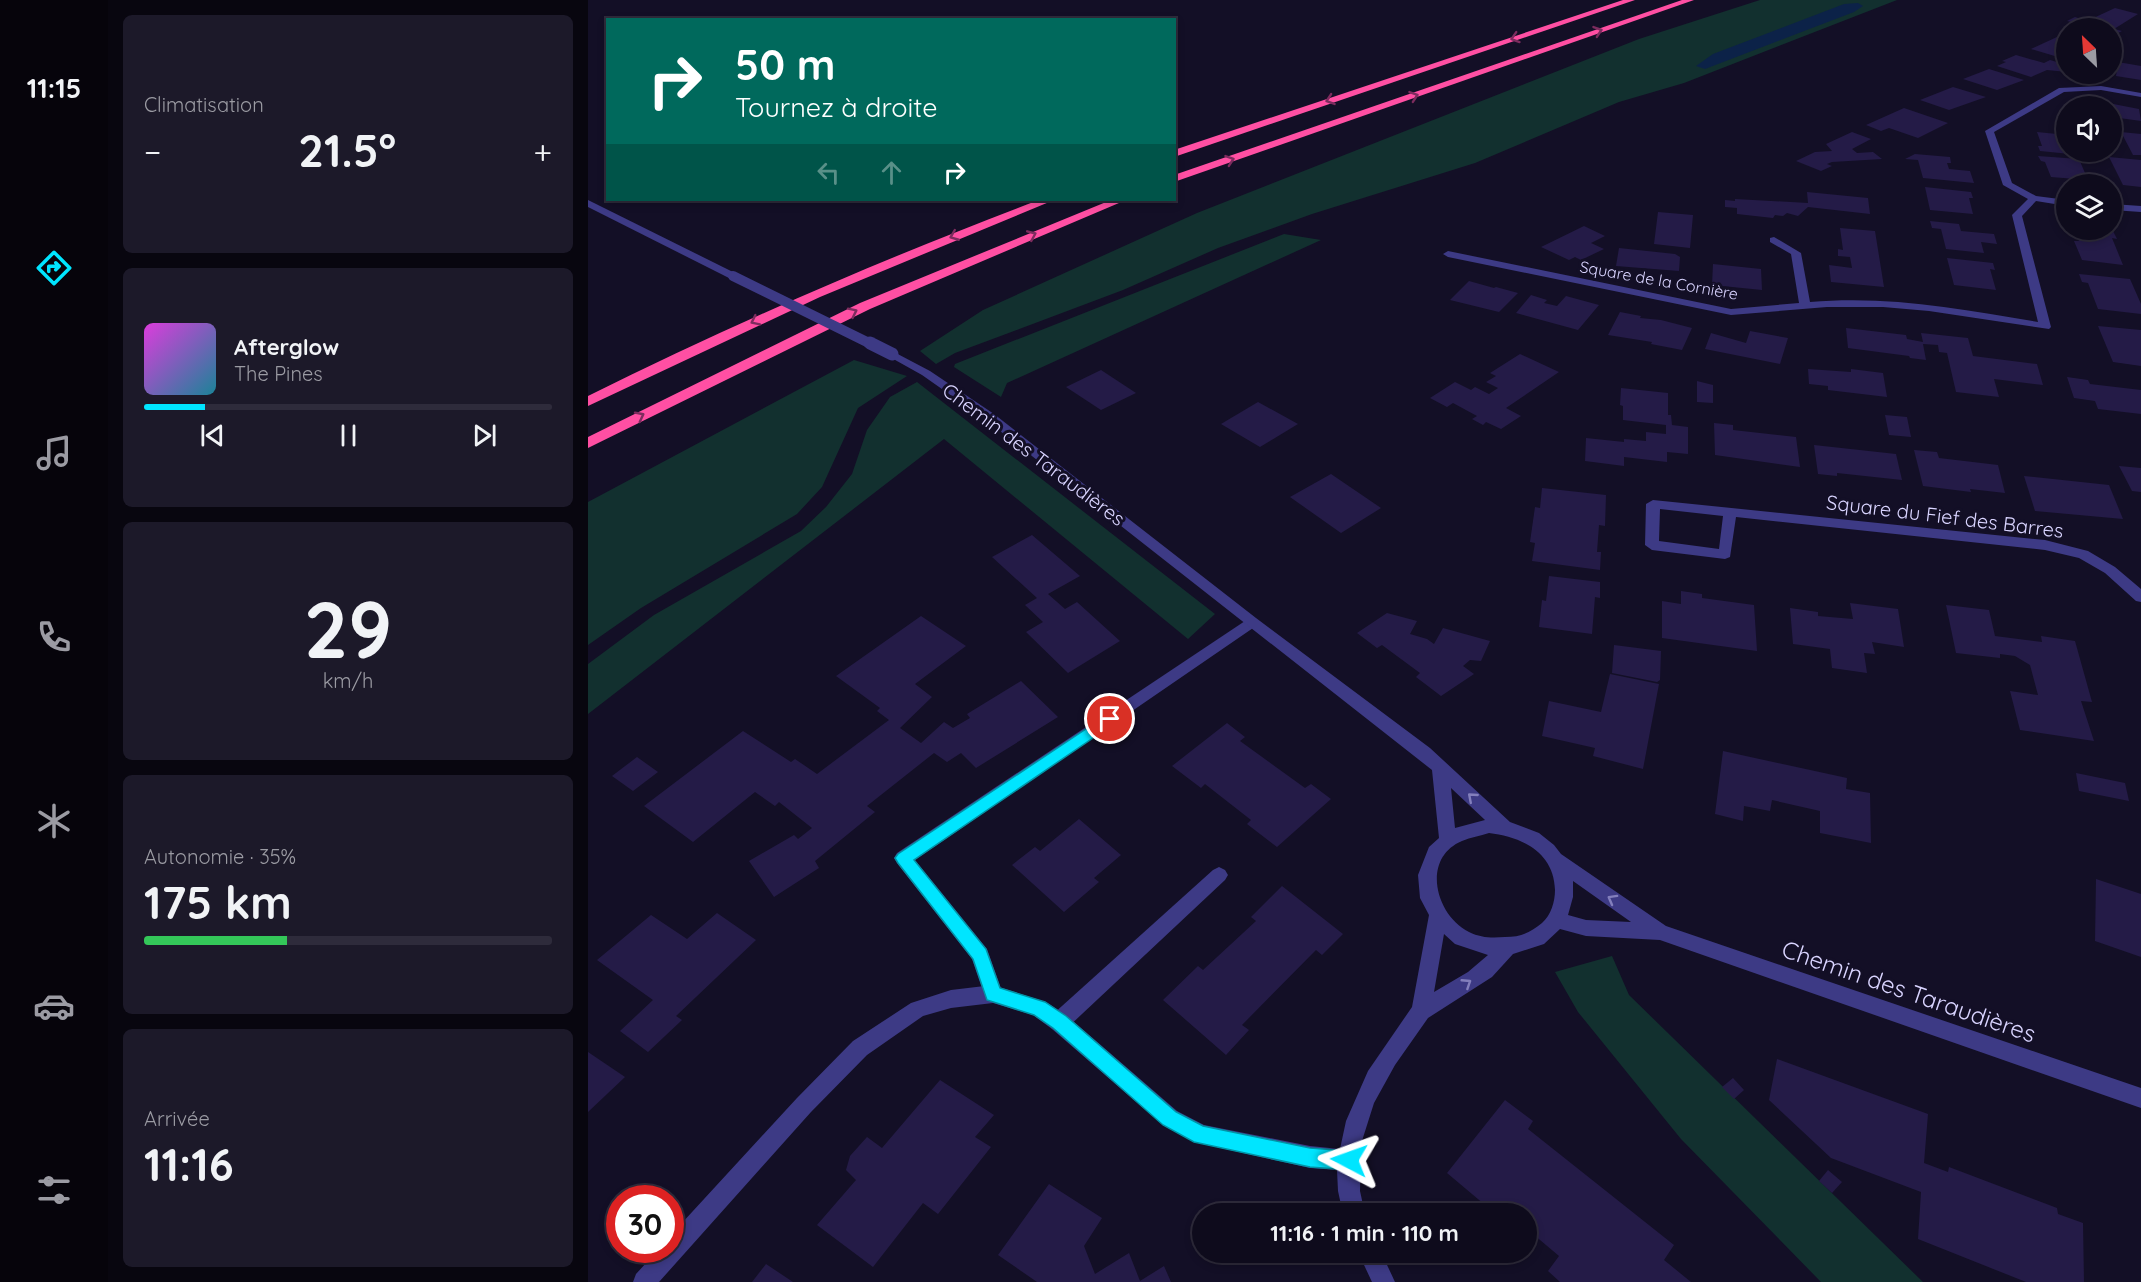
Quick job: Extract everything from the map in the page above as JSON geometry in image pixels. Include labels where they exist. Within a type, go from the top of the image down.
[{"type":"highway","points":[[1176,153],[1631,0]]},
{"type":"highway","points":[[1176,178],[1690,0]]},
{"type":"highway","points":[[588,402],[772,313],[911,254],[1045,201]]},
{"type":"highway","points":[[588,443],[694,388],[866,306],[1118,201]]},
{"type":"street","points":[[2056,201],[2034,198],[2008,185],[1989,131],[2062,90],[2078,87],[2101,88],[2141,95]]},
{"type":"street","name":"Square de la Cornière","points":[[1448,254],[1731,312],[1774,311],[1805,305],[1859,303],[1943,309],[2045,327],[2017,216],[2034,198]]},
{"type":"street","name":"Chemin des Taraudières","points":[[588,203],[926,373],[990,417],[1251,622],[1424,753],[1504,827]]},
{"type":"street","points":[[2122,208],[2141,209]]},
{"type":"street","points":[[1774,240],[1796,254],[1805,305]]},
{"type":"street","name":"Square du Fief des Barres","points":[[1730,512],[1725,554],[1652,545],[1653,504],[1730,512],[2045,545],[2083,554],[2110,570],[2141,597]]},
{"type":"street","points":[[993,994],[980,955],[903,858],[1251,622]]},
{"type":"street","points":[[1440,769],[1448,839]]},
{"type":"street","points":[[1504,827],[1534,838],[1557,860],[1566,890],[1564,906],[1557,920],[1537,939],[1507,947],[1482,945],[1464,939],[1449,929],[1437,917],[1430,904],[1425,874],[1433,855],[1448,839],[1474,828],[1504,827]]},
{"type":"street","name":"Chemin des Taraudières","points":[[1557,860],[1660,932],[2141,1098]]},
{"type":"street","points":[[1059,1022],[1219,875]]},
{"type":"street","points":[[1420,1013],[1437,917]]},
{"type":"street","name":"Chemin des Taraudières","points":[[1557,920],[1586,928],[1660,932]]},
{"type":"street","points":[[1352,1203],[1349,1160],[1353,1131],[1364,1099],[1390,1053],[1420,1013],[1484,972],[1507,947]]},
{"type":"street","points":[[644,1282],[804,1105],[860,1048],[918,1009],[951,999],[993,994],[1039,1008],[1059,1022],[1170,1118],[1201,1135],[1310,1157],[1349,1160]]},
{"type":"street","points":[[1374,1263],[1383,1282]]},
{"type":"green space","points":[[1760,0],[1897,0],[1684,83],[1619,102],[1475,163],[1312,214],[1218,248],[1123,290],[955,353],[936,364],[920,351],[983,310],[1197,213],[1639,39]]},
{"type":"green space","points":[[1284,234],[1321,240],[1007,383],[1001,397],[954,367],[955,364]]},
{"type":"green space","points":[[854,360],[907,376],[858,408],[822,487],[797,514],[641,608],[588,645],[588,502]]},
{"type":"green space","points":[[917,382],[1215,614],[1188,639],[944,439],[588,714],[588,664],[654,615],[801,531],[826,507],[852,474],[867,430],[890,397]]},
{"type":"green space","points":[[1612,956],[1629,995],[1923,1282],[1821,1282],[1681,1139],[1578,1012],[1555,972]]},
{"type":"water","points":[[1858,3],[1863,6],[1854,12],[1705,69],[1696,66],[1713,54],[1844,4]]},
{"type":"building","points":[[2115,8],[2138,14],[2122,24],[2122,18],[2093,18]]},
{"type":"building","points":[[2056,37],[2056,56],[2031,49]]},
{"type":"building","points":[[2016,55],[2044,63],[2050,60],[2056,62],[2056,71],[2047,70],[2031,77],[1997,66],[2006,62],[2002,61]]},
{"type":"building","points":[[2122,63],[2141,66],[2141,80],[2122,77]]},
{"type":"building","points":[[1989,69],[2024,80],[1997,90],[1963,79]]},
{"type":"building","points":[[1953,87],[1986,97],[1949,110],[1920,100]]},
{"type":"building","points":[[2122,106],[2139,109],[2141,121],[2122,118]]},
{"type":"building","points":[[1904,108],[1948,123],[1918,138],[1889,128],[1881,131],[1866,125]]},
{"type":"building","points":[[1852,132],[1871,139],[1852,149],[1857,153],[1873,152],[1882,159],[1832,162],[1827,164],[1832,166],[1821,171],[1796,161],[1815,152],[1832,151],[1826,144]]},
{"type":"building","points":[[2037,132],[2056,134],[2056,153],[2040,151],[2038,146],[2042,146]]},
{"type":"building","points":[[2122,132],[2141,134],[2141,155],[2133,155]]},
{"type":"building","points":[[1915,154],[1950,157],[1951,163],[1947,163],[1949,169],[1970,171],[1974,183],[1923,178],[1918,160],[1905,159]]},
{"type":"building","points":[[2038,156],[2056,157],[2056,162],[2080,162],[2085,174],[2056,174],[2056,177],[2051,177],[2045,162],[2041,161]]},
{"type":"building","points":[[2122,158],[2141,160],[2141,187],[2123,185],[2122,174],[2118,174],[2112,162],[2122,162]]},
{"type":"building","points":[[1925,187],[1971,192],[1973,198],[1969,198],[1973,214],[1930,210]]},
{"type":"building","points":[[1807,192],[1868,198],[1870,214],[1808,207],[1798,216],[1787,213],[1783,216],[1775,215],[1773,218],[1737,214],[1737,208],[1725,207],[1725,200],[1735,201],[1735,199],[1808,203]]},
{"type":"building","points":[[1658,212],[1693,215],[1690,248],[1654,244]]},
{"type":"building","points":[[1930,221],[1959,224],[1961,231],[1994,234],[1997,244],[1981,242],[1984,253],[1946,249],[1941,229],[1932,228]]},
{"type":"building","points":[[1584,226],[1605,236],[1591,243],[1604,249],[1581,260],[1575,257],[1569,260],[1541,247]]},
{"type":"building","points":[[1840,228],[1875,231],[1884,287],[1831,282],[1829,265],[1852,268],[1850,257],[1838,256],[1838,249],[1843,250]]},
{"type":"building","points":[[2113,240],[2123,265],[2082,260],[2074,241]]},
{"type":"building","points":[[1619,248],[1675,254],[1680,257],[1679,271],[1616,266]]},
{"type":"building","points":[[1947,258],[1993,263],[1995,270],[1990,269],[1996,290],[1954,285]]},
{"type":"building","points":[[1713,264],[1761,269],[1762,290],[1712,285]]},
{"type":"building","points":[[2079,274],[2130,279],[2141,304],[2141,314],[2098,309],[2088,283],[2082,282]]},
{"type":"building","points":[[1469,281],[1518,293],[1499,312],[1450,300]]},
{"type":"building","points":[[1531,295],[1547,300],[1544,303],[1557,306],[1566,296],[1599,305],[1578,330],[1516,313]]},
{"type":"building","points":[[1620,312],[1692,328],[1682,350],[1651,344],[1652,342],[1608,335]]},
{"type":"building","points":[[2098,326],[2141,330],[2141,366],[2113,362]]},
{"type":"building","points":[[1846,328],[1906,335],[1907,339],[1923,342],[1921,333],[1968,338],[1973,356],[2037,364],[2043,385],[1994,379],[1999,397],[1956,392],[1947,353],[1939,352],[1938,345],[1923,344],[1926,360],[1848,348]]},
{"type":"building","points":[[1750,331],[1788,338],[1780,364],[1705,349],[1711,333],[1746,343]]},
{"type":"building","points":[[1520,354],[1559,372],[1506,408],[1521,416],[1501,429],[1486,422],[1483,425],[1472,419],[1477,416],[1453,403],[1447,407],[1430,398],[1455,382],[1471,390],[1475,387],[1489,394],[1498,388],[1486,382],[1496,376],[1490,373]]},
{"type":"building","points":[[1808,369],[1851,372],[1851,369],[1883,373],[1887,397],[1828,390],[1828,386],[1809,384]]},
{"type":"building","points":[[1101,370],[1136,393],[1101,410],[1066,387]]},
{"type":"building","points":[[2067,377],[2088,380],[2090,384],[2141,390],[2141,414],[2098,409],[2095,401],[2074,398]]},
{"type":"building","points":[[1697,381],[1713,385],[1713,403],[1697,402]]},
{"type":"building","points":[[1621,388],[1668,393],[1668,415],[1671,415],[1672,425],[1688,427],[1688,454],[1667,452],[1667,462],[1624,457],[1624,466],[1585,461],[1586,438],[1624,442],[1624,439],[1646,441],[1646,432],[1666,434],[1666,425],[1623,420],[1623,406],[1620,405]]},
{"type":"building","points":[[1258,402],[1298,424],[1260,447],[1221,424]]},
{"type":"building","points":[[1885,415],[1907,417],[1911,437],[1889,435]]},
{"type":"building","points":[[1714,423],[1733,425],[1733,430],[1796,437],[1800,467],[1715,455]]},
{"type":"building","points":[[1814,445],[1896,454],[1902,480],[1837,473],[1837,476],[1818,474]]},
{"type":"building","points":[[1914,450],[1937,452],[1939,458],[1998,465],[2005,493],[1970,489],[1971,492],[1923,486]]},
{"type":"building","points":[[2119,466],[2141,468],[2141,492],[2132,491]]},
{"type":"building","points":[[1331,474],[1381,508],[1341,533],[1290,497]]},
{"type":"building","points":[[2024,476],[2109,485],[2123,519],[2035,511]]},
{"type":"building","points":[[1542,488],[1606,495],[1605,526],[1599,525],[1597,552],[1601,552],[1600,570],[1532,561],[1535,543],[1530,542],[1535,507],[1540,508]]},
{"type":"building","points":[[1032,535],[1080,576],[1048,594],[1065,609],[1077,602],[1120,641],[1068,673],[1026,632],[1043,622],[1025,605],[1037,598],[992,557]]},
{"type":"building","points":[[1549,576],[1600,582],[1600,598],[1595,597],[1592,634],[1539,627],[1542,600],[1546,601]]},
{"type":"building","points":[[1681,591],[1702,594],[1702,598],[1754,605],[1757,651],[1662,638],[1662,601],[1681,604]]},
{"type":"building","points":[[1850,603],[1898,609],[1904,647],[1872,642],[1875,654],[1864,653],[1867,673],[1832,668],[1830,649],[1793,644],[1790,608],[1818,612],[1818,616],[1853,619]]},
{"type":"building","points":[[1946,605],[1989,610],[1995,636],[2042,642],[2041,636],[2075,641],[2092,702],[2081,701],[2094,741],[2020,730],[2010,691],[2038,695],[2030,665],[2015,656],[2000,654],[2000,658],[1956,653]]},
{"type":"building","points":[[1387,613],[1417,621],[1410,634],[1427,639],[1434,644],[1443,628],[1490,641],[1481,661],[1470,660],[1463,666],[1474,674],[1441,696],[1416,677],[1420,673],[1382,645],[1377,648],[1357,633]]},
{"type":"building","points":[[921,616],[966,646],[915,684],[932,697],[900,728],[921,743],[944,722],[953,728],[970,718],[967,714],[1021,681],[1058,717],[976,768],[961,753],[947,762],[934,753],[867,806],[875,812],[815,861],[819,868],[774,897],[749,861],[794,835],[798,839],[812,828],[779,802],[775,806],[755,792],[693,842],[644,806],[743,731],[791,762],[795,759],[817,774],[889,720],[877,711],[880,708],[836,676]]},
{"type":"building","points":[[1614,645],[1661,651],[1660,680],[1657,682],[1612,673]]},
{"type":"building","points":[[1610,674],[1659,684],[1643,769],[1593,756],[1595,748],[1542,736],[1549,701],[1601,712]]},
{"type":"building","points":[[1227,723],[1245,737],[1240,741],[1305,788],[1311,784],[1331,799],[1277,847],[1247,824],[1251,820],[1205,784],[1201,788],[1172,766]]},
{"type":"building","points":[[1723,751],[1847,778],[1846,789],[1870,793],[1871,843],[1820,833],[1820,811],[1772,800],[1770,811],[1744,806],[1743,821],[1715,814]]},
{"type":"building","points":[[637,757],[658,772],[633,791],[612,776]]},
{"type":"building","points":[[2076,773],[2125,783],[2129,801],[2079,791]]},
{"type":"building","points":[[1079,819],[1121,855],[1094,878],[1099,882],[1064,912],[1012,865],[1035,847],[1040,851]]},
{"type":"building","points":[[2096,879],[2141,894],[2141,957],[2095,941]]},
{"type":"building","points":[[1282,886],[1343,934],[1322,955],[1316,950],[1242,1025],[1249,1030],[1226,1055],[1163,1000],[1198,966],[1203,970],[1256,921],[1251,917]]},
{"type":"building","points":[[717,913],[756,940],[676,1016],[682,1020],[648,1052],[620,1031],[653,1000],[597,960],[651,915],[687,939]]},
{"type":"building","points":[[588,1052],[625,1077],[588,1112]]},
{"type":"building","points":[[1777,1059],[1928,1114],[1924,1163],[1948,1172],[1949,1167],[2057,1208],[2058,1214],[2083,1223],[2084,1282],[2026,1282],[1918,1239],[1921,1192],[1831,1158],[1769,1100]]},
{"type":"building","points":[[1733,1078],[1744,1090],[1734,1099],[1722,1087]]},
{"type":"building","points":[[940,1080],[994,1115],[975,1137],[991,1147],[938,1214],[923,1203],[873,1267],[817,1225],[856,1180],[846,1170],[850,1156],[867,1137],[882,1148]]},
{"type":"building","points":[[1505,1100],[1533,1121],[1528,1129],[1674,1245],[1664,1260],[1691,1282],[1560,1282],[1548,1271],[1559,1256],[1537,1237],[1537,1203],[1483,1203],[1447,1173]]},
{"type":"building","points":[[1828,1170],[1842,1182],[1832,1193],[1819,1181]]},
{"type":"building","points":[[1049,1184],[1102,1218],[1084,1246],[1095,1274],[1129,1253],[1140,1281],[1164,1266],[1171,1282],[1037,1282],[998,1255]]},
{"type":"building","points":[[766,1264],[793,1282],[752,1282]]},
{"type":"route","points":[[1110,719],[903,858],[980,955],[993,994],[1039,1008],[1059,1022],[1170,1118],[1201,1135],[1310,1157],[1349,1160]]}]
